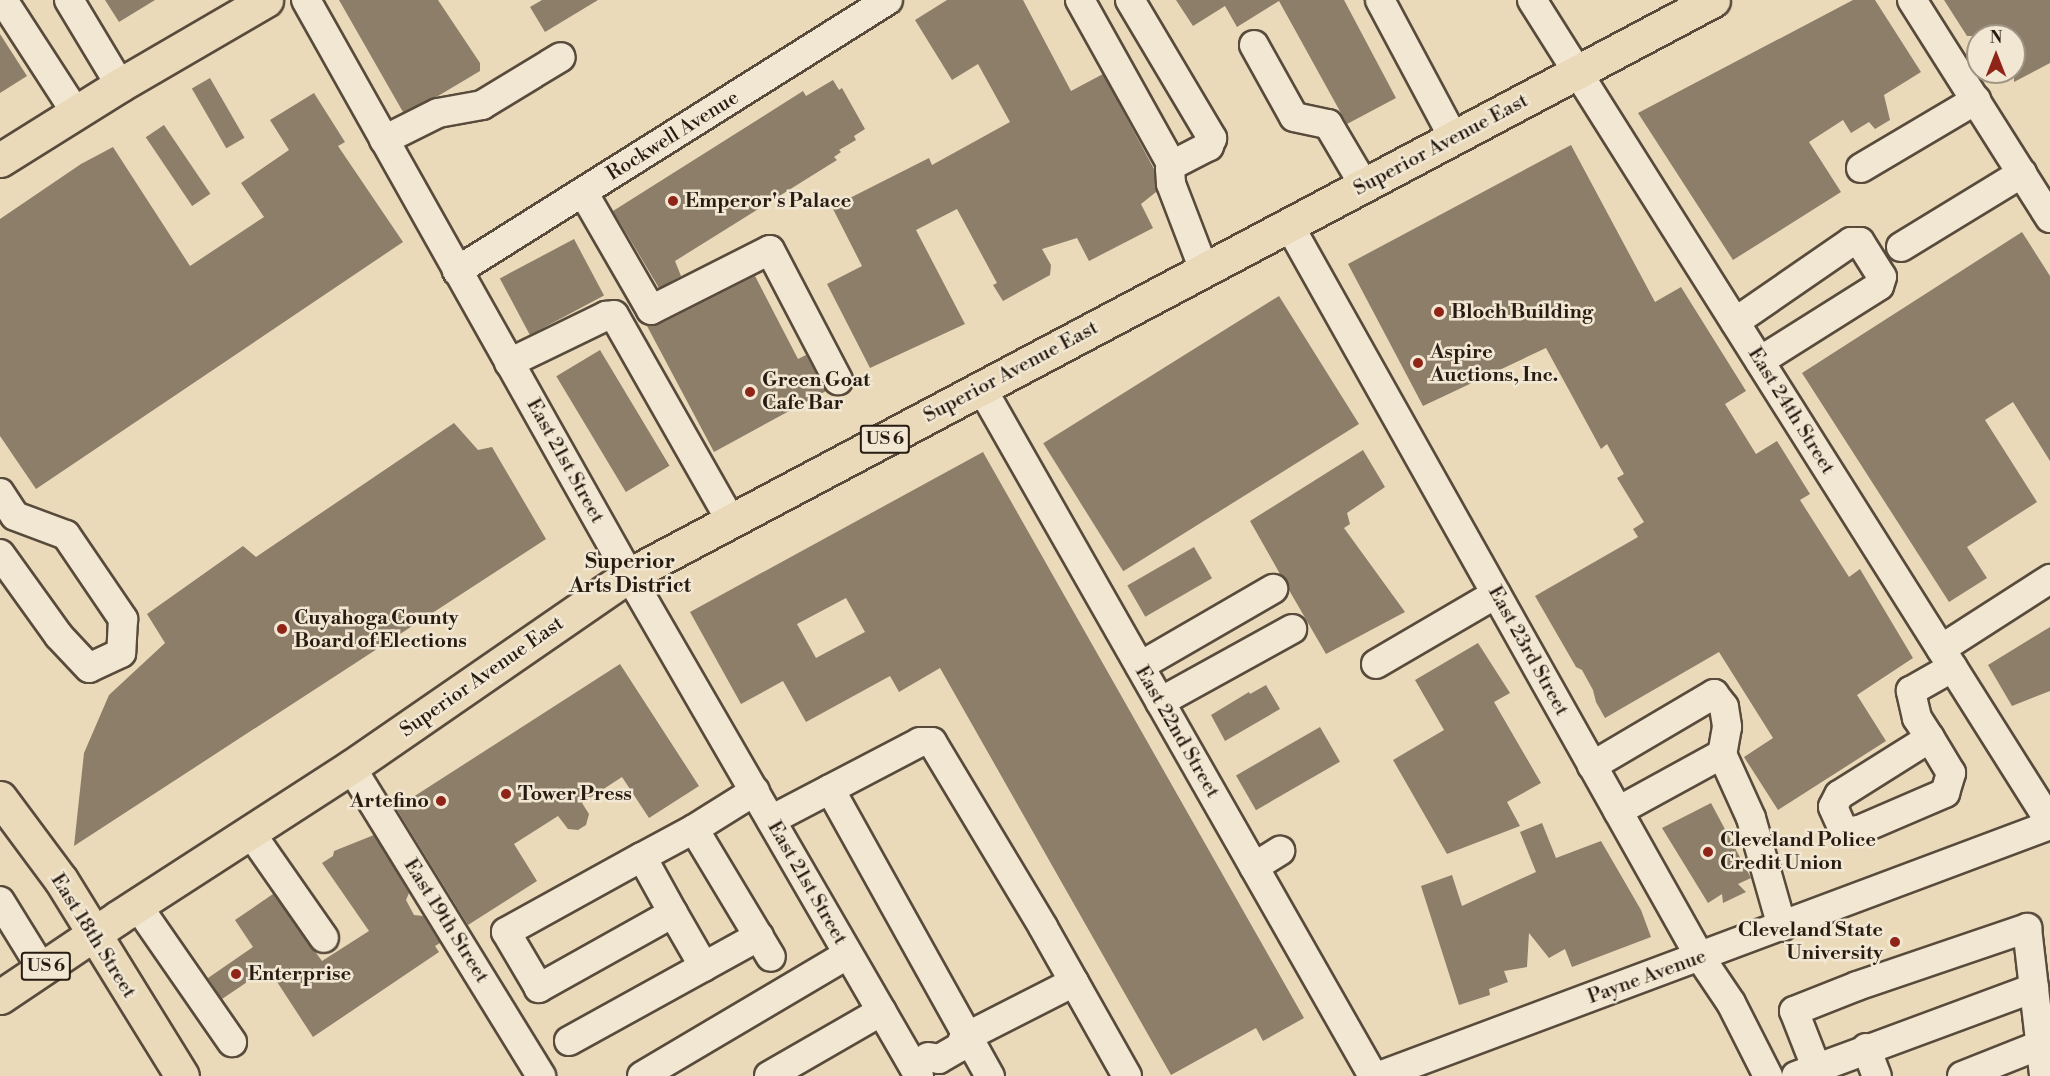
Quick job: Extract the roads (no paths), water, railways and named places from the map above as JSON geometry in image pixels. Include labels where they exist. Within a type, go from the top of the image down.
[{"type":"main road","points":[[0,160],[120,85],[267,0]]},
{"type":"main road","name":"Superior Avenue East","points":[[0,998],[137,905],[351,767],[629,575],[1713,0]]},
{"type":"main road","name":"East 18th Street","points":[[0,798],[61,880],[92,935],[182,1076]]},
{"type":"street","points":[[3,0],[76,113]]},
{"type":"street","points":[[69,0],[120,85]]},
{"type":"street","name":"East 21st Street","points":[[306,0],[629,575],[848,954],[882,1011],[920,1066]]},
{"type":"street","name":"Rockwell Avenue","points":[[457,271],[888,0]]},
{"type":"street","points":[[1080,0],[1172,165]]},
{"type":"street","points":[[1130,0],[1212,138],[1209,146],[1172,165],[1170,169],[1171,184],[1204,270]]},
{"type":"street","points":[[1380,0],[1453,138]]},
{"type":"street","name":"East 24th Street","points":[[1532,0],[2050,823]]},
{"type":"street","points":[[1912,0],[2050,218]]},
{"type":"street","points":[[1254,45],[1294,117],[1328,124],[1364,185]]},
{"type":"street","points":[[384,140],[438,113],[482,105],[561,57]]},
{"type":"street","points":[[1861,168],[1976,100]]},
{"type":"street","points":[[1901,247],[2022,173]]},
{"type":"street","points":[[583,192],[651,310],[770,250],[838,380]]},
{"type":"street","name":"East 23rd Street","points":[[1288,225],[1700,957],[1731,1003],[1768,1076]]},
{"type":"street","points":[[1735,322],[1851,242],[1860,242],[1882,277],[1879,286],[1760,361]]},
{"type":"street","points":[[509,363],[606,316],[614,315],[731,521]]},
{"type":"street","name":"East 22nd Street","points":[[981,387],[1373,1076]]},
{"type":"street","points":[[0,493],[15,516],[66,536],[123,619],[121,653],[89,668],[59,636],[1,553],[15,516]]},
{"type":"street","points":[[1930,738],[1917,718],[1911,691],[1947,658],[2050,579]]},
{"type":"street","points":[[1140,666],[1273,589]]},
{"type":"street","points":[[1376,664],[1496,594]]},
{"type":"street","points":[[1160,702],[1292,628]]},
{"type":"street","points":[[1592,766],[1714,694],[1725,707],[1727,727],[1722,754],[1751,818],[1782,927]]},
{"type":"street","points":[[771,820],[920,742],[932,742],[1127,1076]]},
{"type":"street","points":[[1618,811],[1722,754]]},
{"type":"street","name":"East 19th Street","points":[[351,767],[541,1076]]},
{"type":"street","points":[[830,789],[965,1038],[990,1076]]},
{"type":"street","points":[[674,913],[539,988],[506,932],[694,829],[755,791]]},
{"type":"street","name":"Payne Avenue","points":[[1379,1076],[1782,927],[2050,823]]},
{"type":"street","points":[[569,1041],[704,967],[765,947],[694,829]]},
{"type":"street","points":[[250,832],[324,938]]},
{"type":"street","points":[[1254,867],[1280,851]]},
{"type":"street","points":[[642,857],[704,967]]},
{"type":"street","points":[[0,902],[42,969]]},
{"type":"street","points":[[137,905],[232,1042]]},
{"type":"street","points":[[2034,988],[1806,1072],[1794,1011],[1857,986],[2027,928],[2034,988],[2040,1045],[2044,1076]]},
{"type":"street","points":[[642,1076],[848,954]]},
{"type":"street","points":[[920,1066],[939,1059],[960,1047],[965,1038],[1074,982]]},
{"type":"street","points":[[769,1076],[882,1011]]},
{"type":"street","points":[[1962,1076],[2040,1045]]},
{"type":"street","points":[[1866,1048],[1877,1076]]},
{"type":"place","name":"Emperor's Palace","points":[[673,201]]},
{"type":"place","name":"Bloch Building","points":[[1439,312]]},
{"type":"place","name":"Aspire Auctions, Inc.","points":[[1418,363]]},
{"type":"place","name":"Green Goat Cafe Bar","points":[[750,392]]},
{"type":"place","name":"Cuyahoga County Board of Elections","points":[[282,629]]},
{"type":"place","name":"Tower Press","points":[[506,794]]},
{"type":"place","name":"Artefino","points":[[441,801]]},
{"type":"place","name":"Cleveland Police Credit Union","points":[[1708,852]]},
{"type":"place","name":"Cleveland State University","points":[[1895,942]]},
{"type":"place","name":"Enterprise","points":[[236,974]]},
{"type":"district","name":"Superior Arts District","points":[[630,574]]}]
